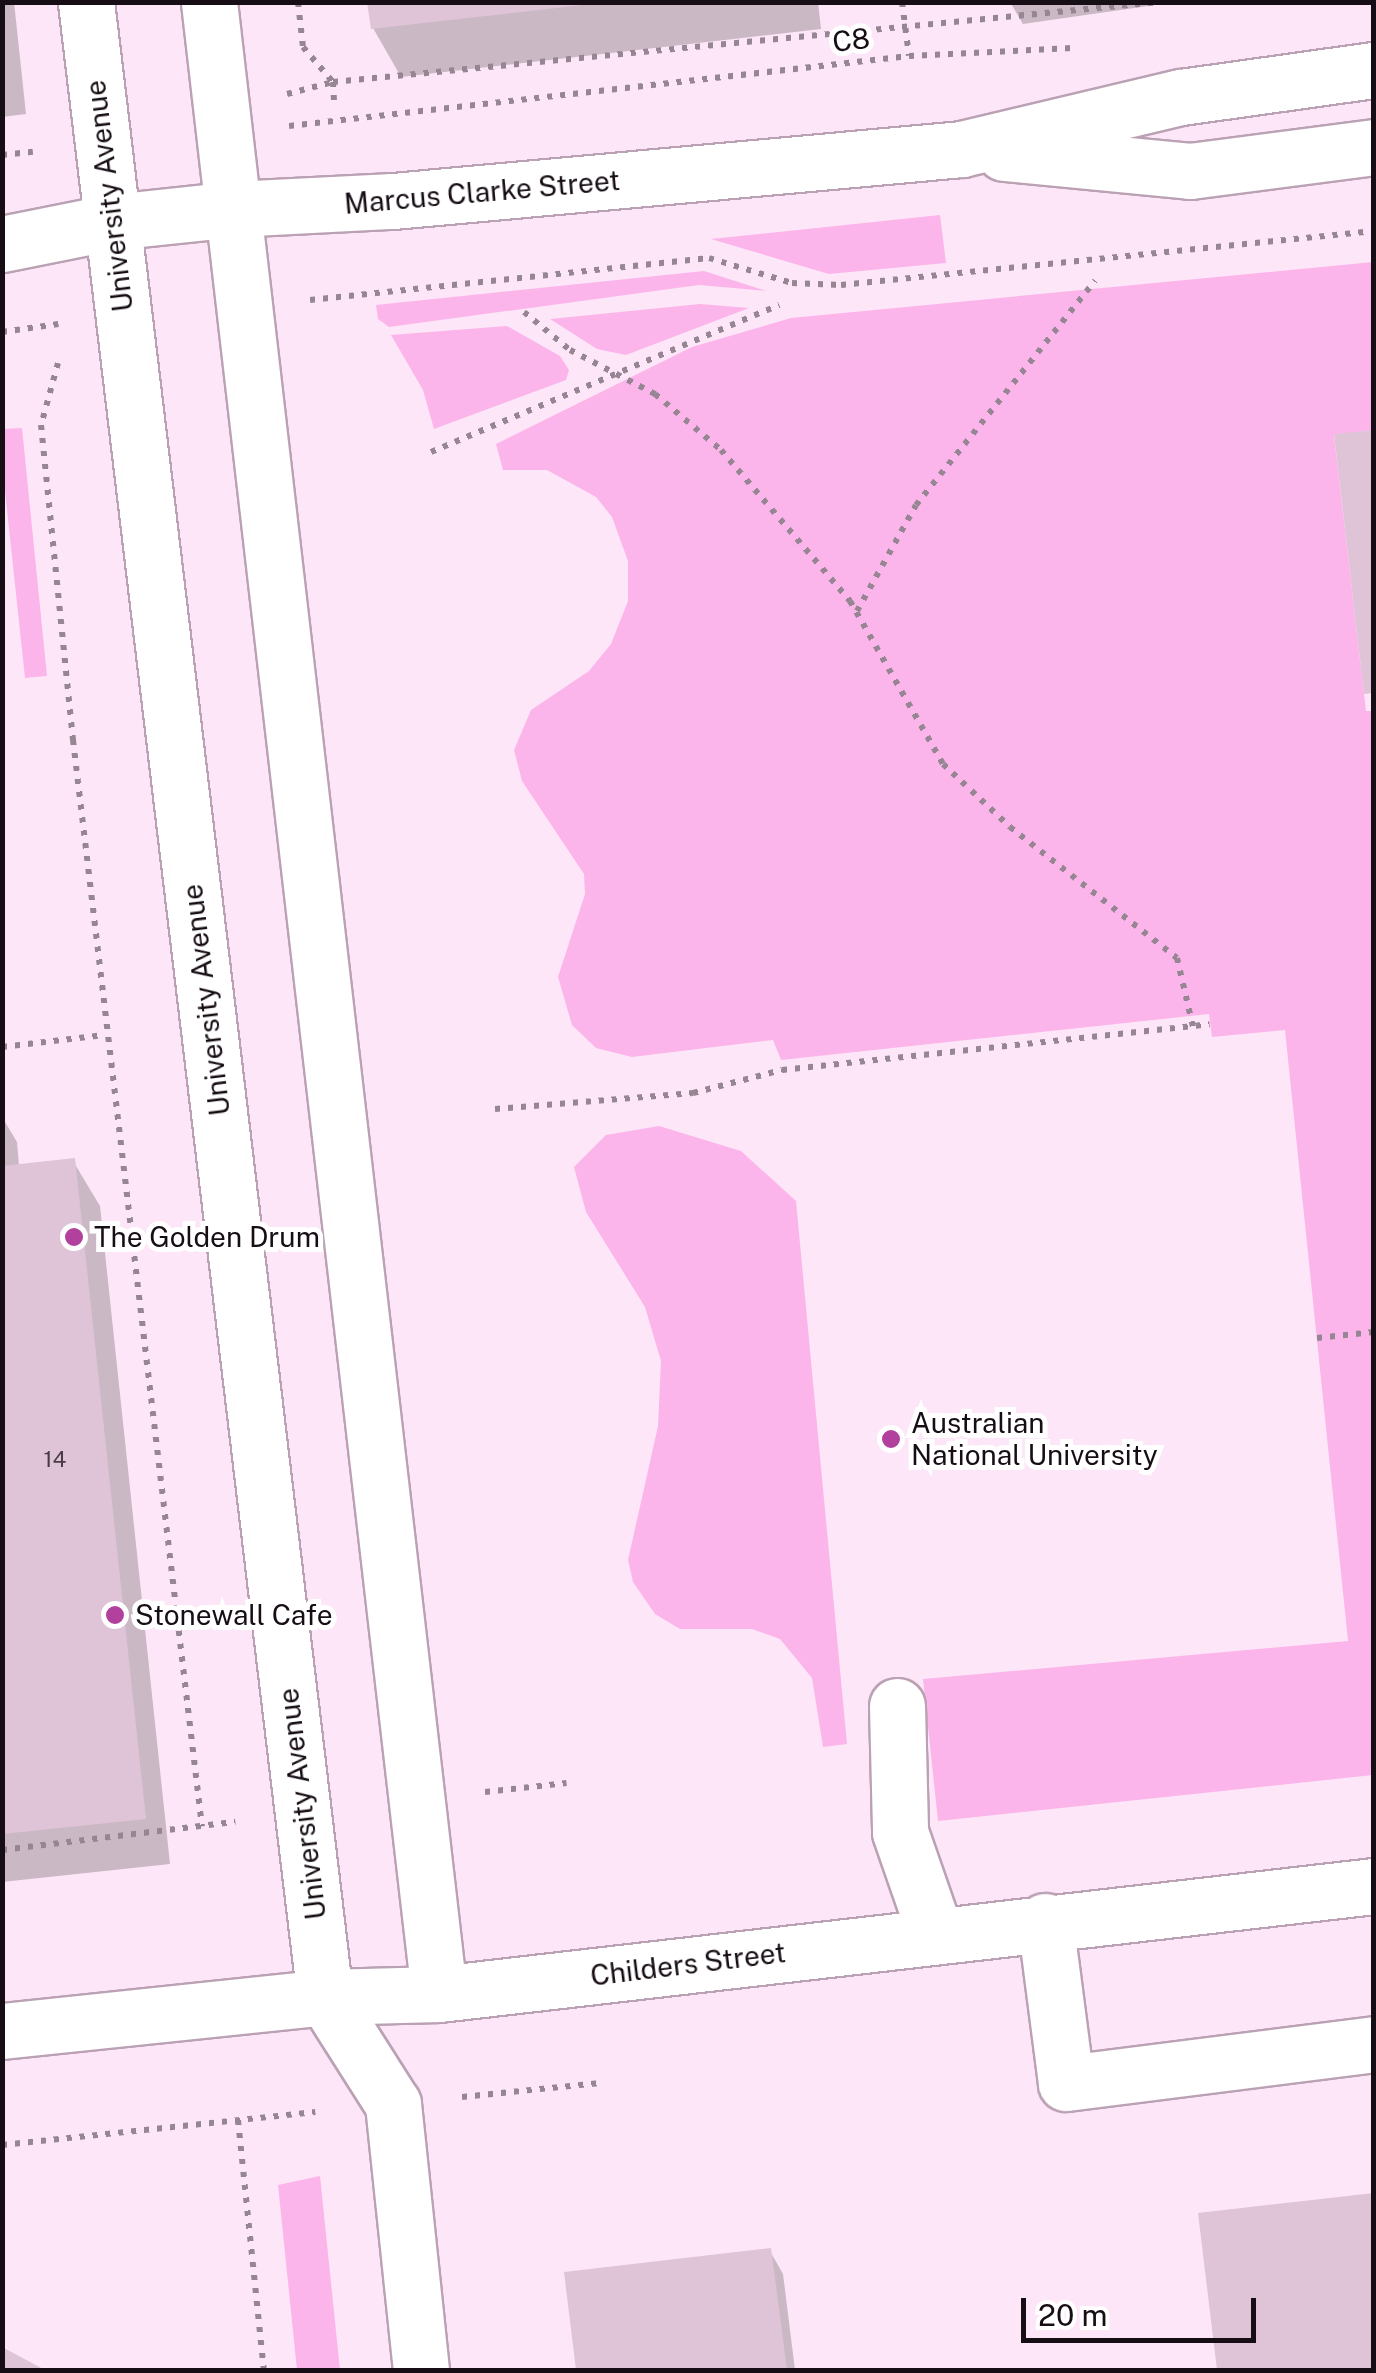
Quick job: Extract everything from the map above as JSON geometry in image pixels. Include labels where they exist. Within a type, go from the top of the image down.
[{"type":"street","name":"University Avenue","points":[[86,2],[325,1997]]},
{"type":"street","points":[[208,2],[439,1994]]},
{"type":"street","name":"Marcus Clarke Street","points":[[2,244],[112,222],[234,209],[377,203],[962,149],[1181,96],[1374,70]]},
{"type":"street","name":"Marcus Clarke Street","points":[[962,149],[1190,171],[1374,147]]},
{"type":"street","points":[[897,1706],[900,1832],[935,1933]]},
{"type":"street","name":"Childers Street","points":[[2,2031],[325,1997],[439,1994],[935,1933],[1374,1886]]},
{"type":"street","points":[[1045,1921],[1066,2083],[1374,2044]]},
{"type":"street","points":[[325,1997],[393,2104],[421,2370]]},
{"type":"path","points":[[298,2],[303,47],[332,82],[334,103]]},
{"type":"path","points":[[902,2],[909,56]]},
{"type":"path","points":[[284,94],[332,82],[1160,2]]},
{"type":"path","name":"C8","points":[[336,122],[909,56],[1086,47]]},
{"type":"path","points":[[356,294],[709,258],[792,284],[829,286],[1374,231]]},
{"type":"path","points":[[857,612],[916,505],[1095,281]]},
{"type":"path","points":[[431,452],[615,371],[779,305]]},
{"type":"path","points":[[524,312],[562,344],[655,394],[722,450],[857,612],[926,740],[954,776],[1177,958],[1194,1026]]},
{"type":"path","points":[[2,332],[44,326]]},
{"type":"path","points":[[59,357],[42,424],[104,1035],[202,1826]]},
{"type":"path","points":[[496,1109],[693,1094],[782,1070],[1210,1024]]},
{"type":"path","points":[[2,1047],[104,1035]]},
{"type":"path","points":[[1317,1338],[1374,1332]]},
{"type":"path","points":[[2,2144],[600,2083]]},
{"type":"path","points":[[238,2120],[264,2370]]},
{"type":"shaded area","points":[[940,215],[946,263],[829,274],[711,239]]},
{"type":"shaded area","points":[[1373,262],[1373,430],[1334,435],[1366,711],[1374,711],[1373,1775],[938,1821],[923,1679],[1348,1641],[1285,1030],[1212,1037],[1209,1014],[781,1060],[773,1040],[632,1057],[596,1048],[572,1025],[558,977],[585,894],[584,874],[522,781],[514,750],[531,710],[589,671],[611,644],[628,601],[628,561],[612,517],[596,497],[547,470],[503,470],[496,444],[692,347],[791,318]]},
{"type":"shaded area","points":[[704,271],[766,291],[699,285],[389,327],[378,319],[376,305]]},
{"type":"shaded area","points":[[700,304],[749,308],[626,355],[597,349],[550,319]]},
{"type":"shaded area","points":[[507,326],[560,356],[569,370],[566,380],[434,429],[423,390],[391,335]]},
{"type":"shaded area","points":[[22,428],[47,676],[25,678],[2,463],[3,429]]},
{"type":"shaded area","points":[[659,1126],[741,1151],[796,1201],[847,1744],[823,1747],[812,1678],[780,1639],[752,1629],[680,1629],[655,1614],[633,1582],[628,1560],[658,1426],[661,1361],[645,1307],[586,1212],[574,1167],[606,1135]]},
{"type":"shaded area","points":[[320,2176],[340,2370],[297,2370],[278,2185]]},
{"type":"building","points":[[367,2],[583,2],[583,5],[371,29]]},
{"type":"building","points":[[1374,430],[1374,693],[1364,694],[1334,434]]},
{"type":"building","points":[[75,1158],[146,1819],[2,1834],[2,1166]]},
{"type":"building","points":[[1374,2193],[1374,2370],[1217,2370],[1198,2213]]},
{"type":"building","points":[[771,2248],[787,2370],[576,2370],[564,2272]]},
{"type":"building","points":[[2,2347],[45,2370],[2,2370]]},
{"type":"place","name":"The Golden Drum","points":[[74,1237]]},
{"type":"place","name":"Australian National University","points":[[891,1439]]},
{"type":"place","name":"Stonewall Cafe","points":[[115,1615]]}]
